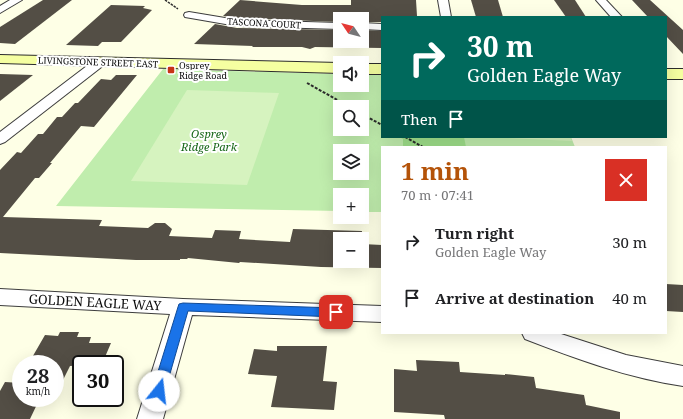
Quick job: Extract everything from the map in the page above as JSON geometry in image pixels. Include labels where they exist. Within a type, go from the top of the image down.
[{"type":"street","points":[[0,10],[17,0]]},
{"type":"street","points":[[443,0],[446,16]]},
{"type":"street","points":[[601,0],[616,16]]},
{"type":"street","name":"TASCONA COURT","points":[[189,15],[237,23],[333,26]]},
{"type":"street","points":[[369,26],[381,27]]},
{"type":"street","name":"LIVINGSTONE STREET EAST","points":[[0,59],[333,68]]},
{"type":"street","points":[[0,139],[100,62]]},
{"type":"street","points":[[369,69],[381,69]]},
{"type":"street","name":"GOLDEN EAGLE WAY","points":[[0,297],[183,307],[381,314]]},
{"type":"street","points":[[150,419],[183,307]]},
{"type":"street","points":[[537,334],[615,361],[661,373],[683,376]]},
{"type":"path","points":[[306,82],[338,100]]},
{"type":"path","points":[[369,118],[381,124]]},
{"type":"path","points":[[406,138],[421,146]]},
{"type":"green space","name":"Osprey Ridge Park","points":[[163,69],[333,74],[333,92],[369,92],[369,74],[381,75],[381,138],[571,138],[575,146],[381,146],[381,212],[369,212],[369,188],[333,188],[333,211],[56,206]]},
{"type":"green space","points":[[187,90],[279,93],[247,185],[131,181]]},
{"type":"green space","points":[[401,138],[464,138],[466,146],[403,146],[403,139]]},
{"type":"green space","points":[[510,138],[570,138],[572,141]]},
{"type":"building","points":[[43,0],[72,0],[15,44],[0,43],[0,27]]},
{"type":"building","points":[[240,0],[302,5],[351,5],[351,0],[416,0],[417,16],[381,16],[381,22],[369,22],[369,12],[333,12],[333,22],[237,18],[223,16]]},
{"type":"building","points":[[471,0],[498,0],[503,16],[476,16]]},
{"type":"building","points":[[554,0],[575,0],[585,16],[565,16]]},
{"type":"building","points":[[632,0],[650,0],[683,30],[683,54],[667,37],[667,16],[647,16]]},
{"type":"building","points":[[111,5],[145,6],[143,8],[152,10],[121,42],[102,42],[98,46],[66,45]]},
{"type":"building","points":[[215,24],[237,28],[333,30],[333,47],[315,47],[310,49],[302,47],[252,47],[253,46],[194,44]]},
{"type":"building","points":[[369,30],[381,31],[381,48],[369,48]]},
{"type":"building","points":[[0,74],[33,75],[0,101]]},
{"type":"building","points":[[116,75],[137,75],[94,127],[81,126],[50,163],[52,163],[39,178],[35,178],[3,217],[102,220],[99,226],[148,228],[155,223],[165,223],[172,229],[169,236],[212,238],[215,230],[241,231],[239,239],[290,242],[293,229],[362,232],[333,232],[333,267],[239,263],[188,258],[180,260],[136,260],[0,253],[0,170],[17,152],[21,153],[38,134],[43,134],[57,117],[62,117],[75,103],[78,103],[101,79],[111,80]]},
{"type":"building","points":[[369,244],[381,245],[381,268],[369,268]]},
{"type":"building","points":[[667,284],[683,285],[683,312],[667,311]]},
{"type":"building","points":[[60,332],[79,332],[77,337],[91,337],[89,343],[111,343],[106,355],[72,355],[72,366],[70,366],[64,378],[64,355],[33,355],[45,335],[58,336]]},
{"type":"building","points":[[277,346],[327,346],[323,381],[337,382],[334,410],[271,407],[277,376],[248,374],[254,349],[277,351]]},
{"type":"building","points":[[416,360],[459,362],[460,372],[534,377],[536,388],[584,395],[586,405],[620,412],[620,419],[445,419],[444,415],[394,412],[394,369],[417,371]]},
{"type":"building","points":[[5,382],[12,382],[12,407],[36,407],[30,419],[0,419],[0,391]]},
{"type":"place","name":"Osprey Ridge Road","points":[[171,70]]},
{"type":"route","points":[[159,391],[183,307],[336,312]]}]
